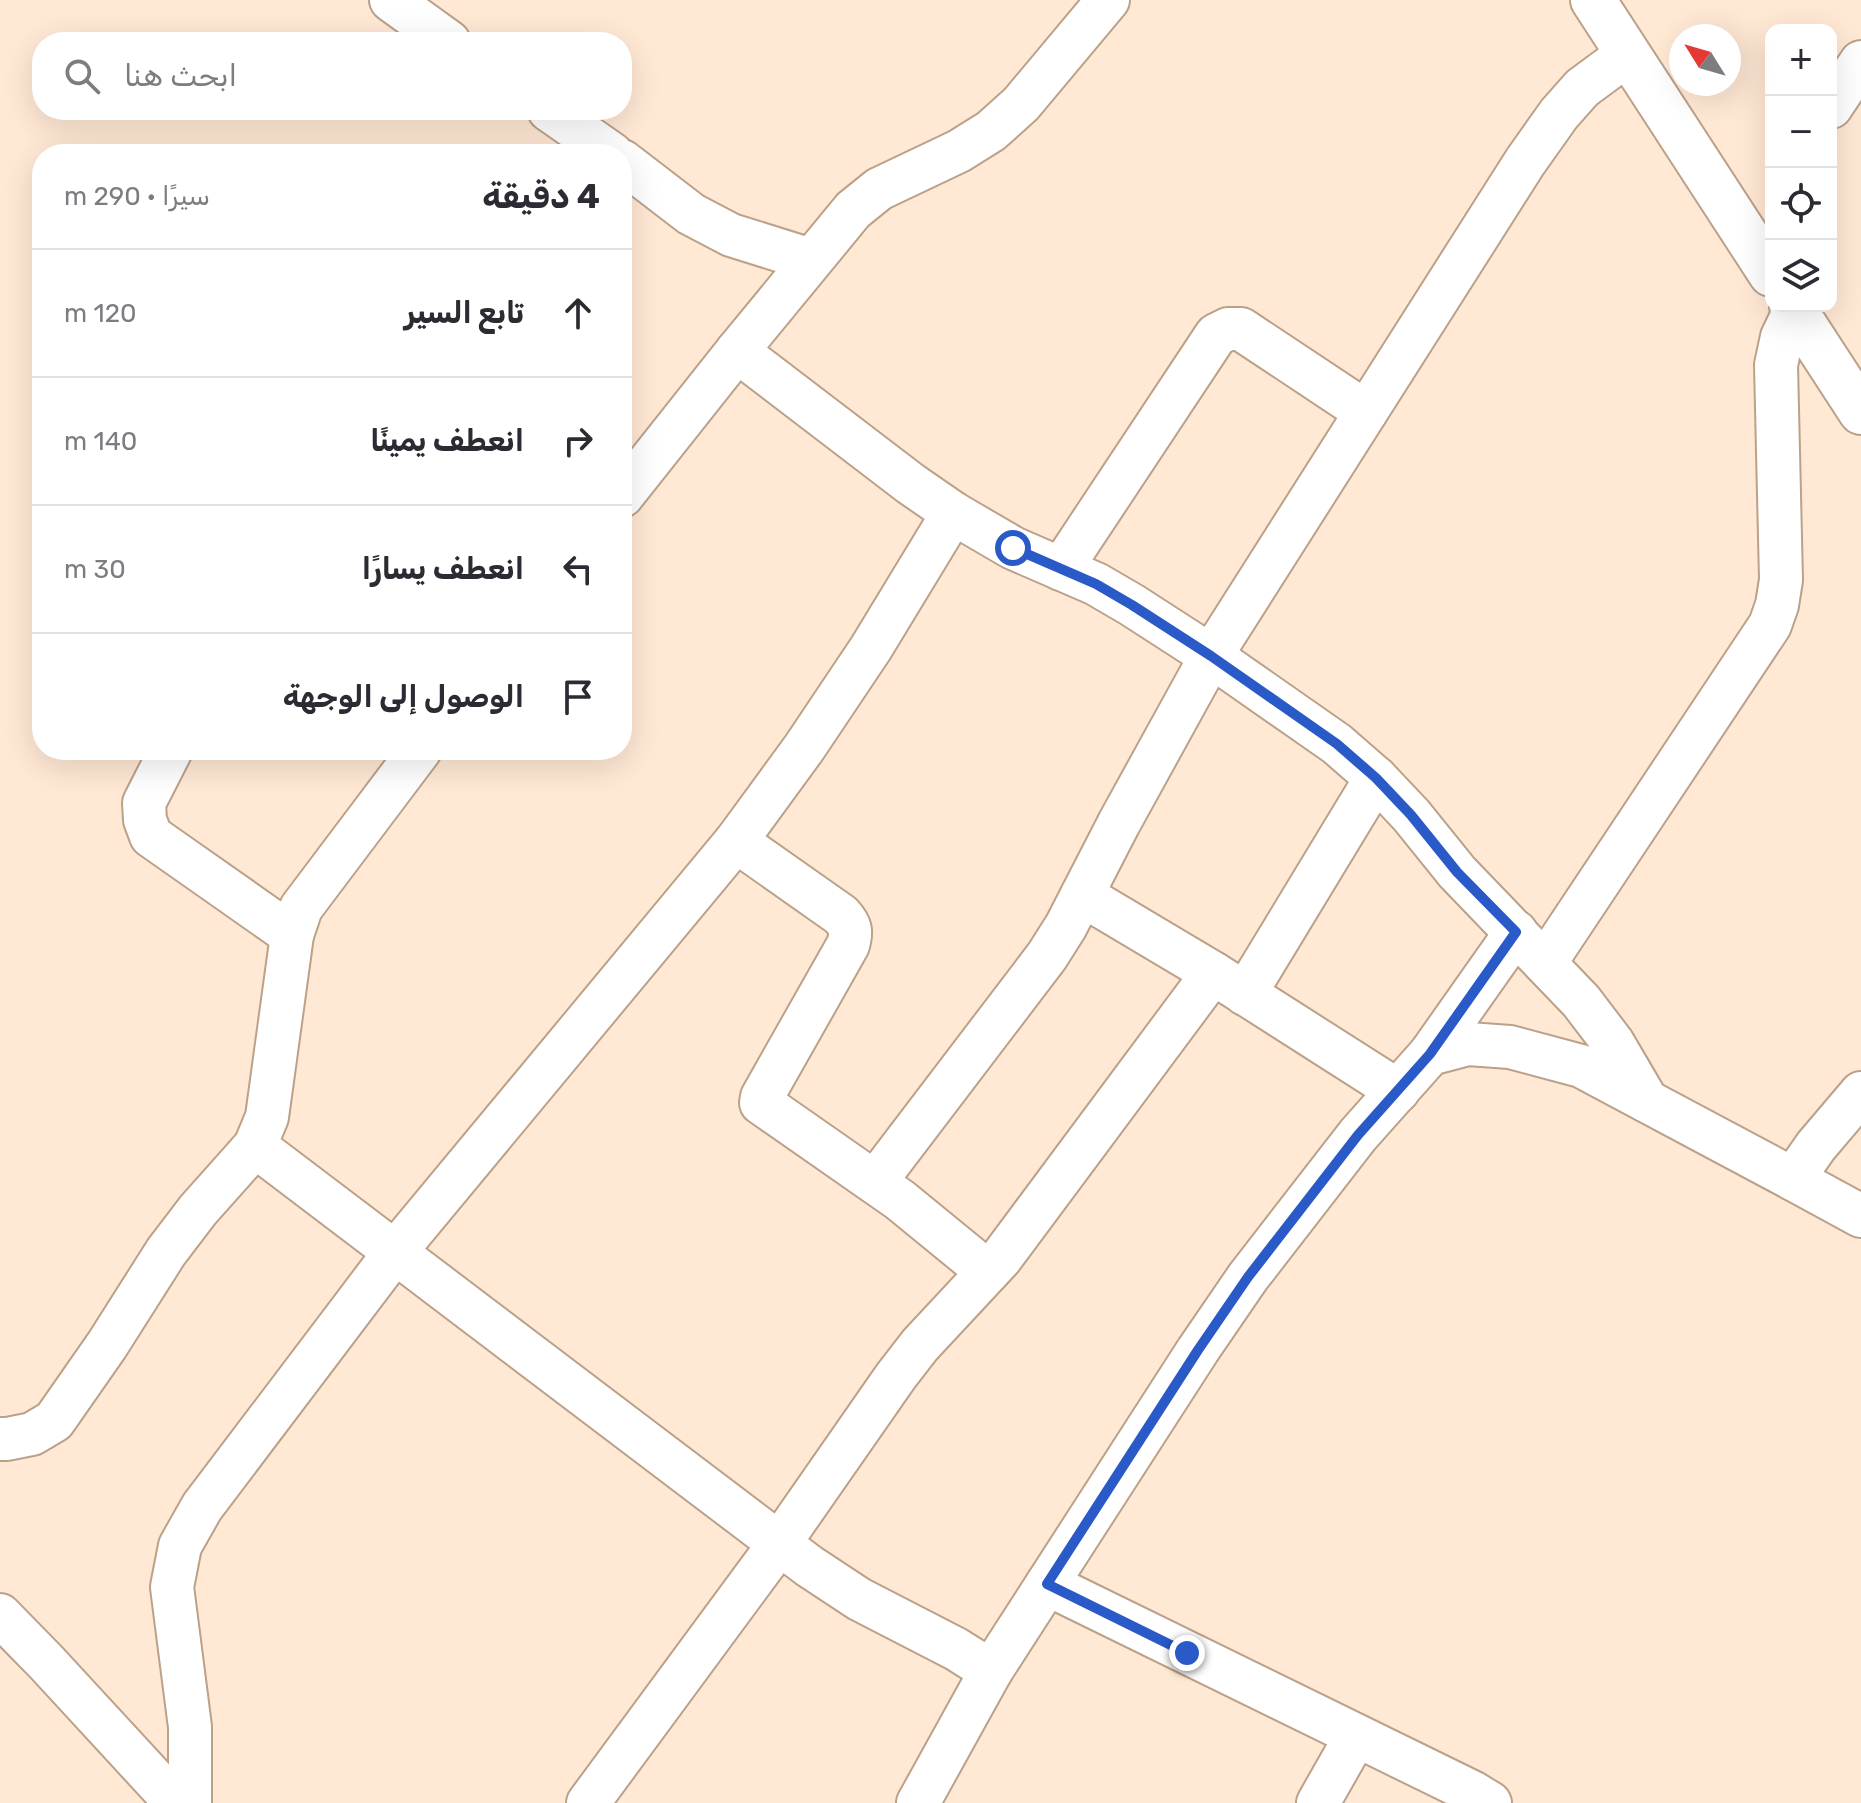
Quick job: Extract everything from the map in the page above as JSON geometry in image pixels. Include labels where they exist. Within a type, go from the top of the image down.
[{"type":"street","points":[[391,0],[435,32]]},
{"type":"street","points":[[632,483],[853,210],[879,189],[959,151],[991,131],[1021,104],[1108,0]]},
{"type":"street","points":[[1593,0],[1765,252]]},
{"type":"street","points":[[875,1182],[1047,956],[1211,656],[1525,162],[1582,88],[1628,54]]},
{"type":"street","points":[[1837,98],[1861,62]]},
{"type":"street","points":[[563,120],[598,144]]},
{"type":"street","points":[[632,169],[691,214],[731,235],[811,260]]},
{"type":"street","points":[[1545,963],[1770,625],[1781,580],[1776,365],[1791,312]]},
{"type":"street","points":[[1796,312],[1861,412]]},
{"type":"street","points":[[1061,569],[1216,335],[1228,329],[1241,329],[1366,412]]},
{"type":"street","points":[[737,351],[953,513],[1013,548],[1096,584],[1211,656],[1337,744],[1376,778],[1457,872],[1581,1001],[1613,1043],[1647,1101]]},
{"type":"street","points":[[190,1803],[190,1727],[172,1587],[180,1546],[202,1507],[395,1252],[736,841],[804,748],[871,648],[953,513]]},
{"type":"street","points":[[166,760],[144,803],[145,820],[151,836],[292,935]]},
{"type":"street","points":[[0,1439],[32,1434],[54,1421],[166,1252],[198,1210],[255,1146],[267,1117],[292,935],[301,908],[412,760]]},
{"type":"street","points":[[588,1803],[779,1544],[896,1376],[920,1345],[1001,1258],[1229,983],[1376,778]]},
{"type":"street","points":[[736,841],[841,915],[852,932],[848,945],[761,1103],[875,1182],[988,1272]]},
{"type":"street","points":[[1082,895],[1229,983],[1398,1091]]},
{"type":"street","points":[[918,1803],[991,1671],[1248,1277],[1358,1135],[1430,1054],[1516,932]]},
{"type":"street","points":[[1430,1054],[1468,1044],[1510,1047],[1581,1066],[1861,1216]]},
{"type":"street","points":[[1793,1179],[1816,1146],[1861,1093]]},
{"type":"street","points":[[255,1146],[809,1566],[859,1599],[956,1649],[991,1671]]},
{"type":"street","points":[[1047,1584],[1490,1803]]},
{"type":"street","points":[[0,1615],[176,1803]]},
{"type":"street","points":[[1318,1803],[1356,1736]]},
{"type":"route","points":[[1013,548],[1096,584],[1132,605],[1337,744],[1376,778],[1457,872],[1516,932],[1430,1054],[1358,1135],[1248,1277],[1047,1584],[1187,1653]]}]
